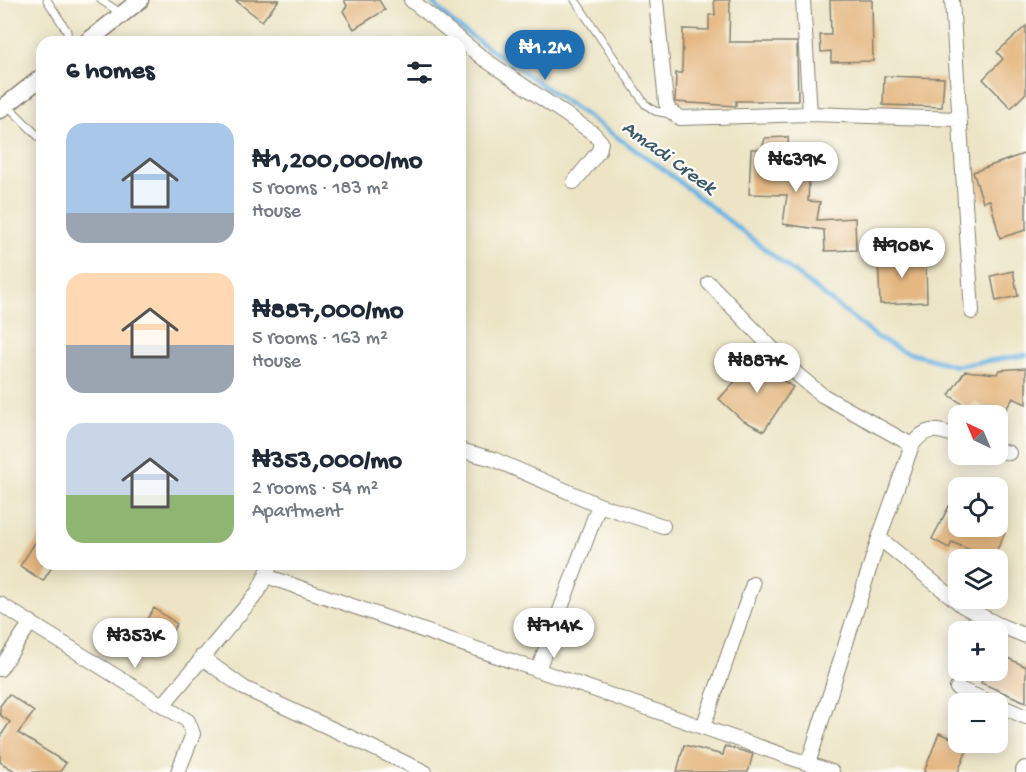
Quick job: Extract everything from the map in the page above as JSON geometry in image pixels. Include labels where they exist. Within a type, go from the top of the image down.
[{"type":"street","points":[[94,36],[140,0]]},
{"type":"street","points":[[411,0],[456,36]]},
{"type":"street","points":[[656,0],[666,103],[674,115],[680,118],[810,114],[959,119]]},
{"type":"street","points":[[803,0],[810,114]]},
{"type":"street","points":[[952,0],[972,312]]},
{"type":"street","points":[[466,44],[593,133],[601,142],[598,151],[574,182]]},
{"type":"street","points":[[4,108],[36,82]]},
{"type":"street","points":[[709,283],[799,376],[822,395],[912,445]]},
{"type":"street","points":[[808,764],[879,538],[912,445],[921,433],[930,430],[948,434]]},
{"type":"street","points":[[466,452],[493,459],[599,505],[663,526]]},
{"type":"street","points":[[538,670],[599,505]]},
{"type":"street","points":[[879,538],[963,606],[1026,636]]},
{"type":"street","points":[[163,705],[201,657],[258,592],[269,570],[538,670],[832,772]]},
{"type":"street","points":[[703,727],[753,584]]},
{"type":"street","points":[[0,604],[191,724],[193,734],[178,772]]},
{"type":"street","points":[[0,669],[31,622]]},
{"type":"street","points":[[201,657],[244,688],[425,772]]},
{"type":"street","points":[[957,688],[969,693]]},
{"type":"street","points":[[1008,709],[1026,717]]},
{"type":"lane","points":[[47,0],[67,31],[67,36]]},
{"type":"lane","points":[[101,0],[122,14]]},
{"type":"lane","points":[[574,0],[645,104],[655,111],[674,115]]},
{"type":"lane","points":[[4,108],[36,135]]},
{"type":"building","points":[[235,0],[279,0],[262,21]]},
{"type":"building","points":[[344,0],[379,0],[385,10],[354,29],[343,11],[347,6]]},
{"type":"building","points":[[714,0],[730,0],[729,42],[797,42],[798,101],[736,101],[736,106],[675,102],[676,73],[682,73],[683,29],[709,30],[709,15],[715,15]]},
{"type":"building","points":[[830,0],[872,0],[873,61],[831,62],[831,51],[821,52],[820,35],[831,35]]},
{"type":"building","points":[[1026,26],[1026,93],[1011,108],[983,79],[1003,59],[997,52]]},
{"type":"building","points":[[884,76],[944,78],[942,107],[883,105]]},
{"type":"building","points":[[788,137],[789,155],[810,161],[808,201],[820,202],[817,220],[855,218],[856,250],[825,251],[824,230],[783,224],[787,195],[749,194],[751,149],[762,149],[765,138]]},
{"type":"building","points":[[1026,153],[1026,230],[1000,238],[990,200],[983,202],[973,172]]},
{"type":"building","points":[[909,252],[910,263],[926,262],[927,302],[880,304],[878,254]]},
{"type":"building","points":[[1013,271],[1018,296],[996,301],[991,276]]},
{"type":"building","points":[[760,354],[784,375],[780,379],[793,387],[764,431],[742,420],[719,399]]},
{"type":"building","points":[[1026,368],[1026,404],[1013,398],[1008,406],[980,405],[975,402],[973,405],[964,405],[949,395],[965,371],[997,374],[999,370]]},
{"type":"building","points":[[948,508],[948,537],[1003,537],[997,549],[968,549],[952,542],[949,548],[932,539]]},
{"type":"building","points":[[36,541],[36,570],[50,570],[43,581],[20,566]]},
{"type":"building","points":[[154,608],[177,624],[162,646],[139,631]]},
{"type":"building","points":[[1008,658],[1026,667],[1026,702],[1008,693],[981,683],[982,681],[1008,681]]},
{"type":"building","points":[[9,694],[34,712],[18,733],[66,763],[60,772],[16,772],[0,762],[0,737],[10,722],[0,715],[0,706]]},
{"type":"building","points":[[939,733],[948,737],[948,753],[966,753],[958,772],[924,772]]},
{"type":"building","points":[[684,745],[723,755],[725,746],[753,754],[748,772],[677,772]]},
{"type":"waterway","name":"Amadi Creek","points":[[430,0],[454,24],[663,169],[877,337],[902,351],[956,366],[1026,355]]}]
